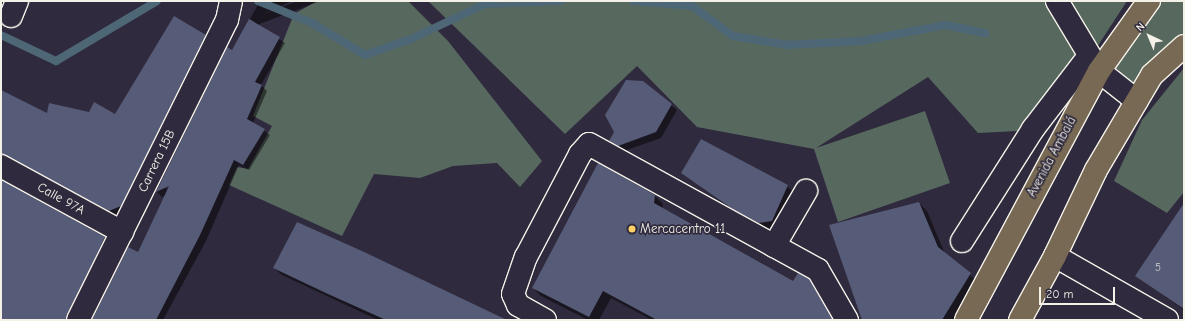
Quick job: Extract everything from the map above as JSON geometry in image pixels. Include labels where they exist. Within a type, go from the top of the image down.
[{"type":"main road","name":"Avenida Ambalá","points":[[966,320],[1094,63],[1149,1]]},
{"type":"main road","points":[[1020,320],[1056,256],[1096,170],[1152,75],[1184,46]]},
{"type":"street","points":[[1057,1],[1094,63],[1137,101]]},
{"type":"street","name":"Carrera 15B","points":[[78,320],[229,10]]},
{"type":"street","points":[[962,241],[1033,129],[1094,63]]},
{"type":"street","points":[[544,320],[518,305],[513,294],[526,257],[580,154],[589,144],[818,270],[847,320]]},
{"type":"street","name":"Calle 97A","points":[[1,166],[122,232]]},
{"type":"street","points":[[774,246],[806,191]]},
{"type":"street","points":[[1056,256],[1167,320]]},
{"type":"green space","points":[[317,1],[408,1],[448,41],[542,161],[520,187],[497,163],[453,166],[420,178],[374,174],[342,236],[229,185],[237,167],[248,169],[272,126],[253,116],[294,14]]},
{"type":"green space","points":[[428,1],[1127,1],[1069,90],[1019,131],[978,133],[928,77],[816,148],[925,111],[950,183],[838,222],[814,149],[697,127],[637,66],[565,134]]},
{"type":"green space","points":[[1154,1],[1184,1],[1184,37],[1138,83],[1121,81],[1113,67]]},
{"type":"green space","points":[[1184,68],[1184,192],[1167,213],[1114,181],[1142,120]]},
{"type":"building","points":[[174,16],[206,35],[121,206],[109,211],[1,154],[1,90],[47,113],[49,103],[89,112],[94,102],[115,114]]},
{"type":"building","points":[[249,19],[280,37],[255,82],[262,85],[247,119],[265,129],[243,165],[234,160],[200,235],[156,320],[92,320],[128,247],[138,252],[169,186],[156,192],[227,47],[232,50]]},
{"type":"building","points":[[626,80],[643,81],[672,104],[656,132],[618,146],[609,141],[614,132],[605,115]]},
{"type":"building","points":[[701,139],[788,185],[772,221],[759,223],[734,210],[681,173]]},
{"type":"building","name":"Mercacentro 11","points":[[598,163],[655,195],[654,203],[793,281],[798,273],[809,279],[833,320],[657,320],[603,291],[589,317],[532,288]]},
{"type":"building","points":[[1,180],[105,237],[66,320],[1,320]]},
{"type":"building","points":[[919,202],[938,247],[971,273],[942,320],[862,320],[829,225]]},
{"type":"building","points":[[1184,203],[1184,309],[1135,276]]},
{"type":"building","points":[[297,222],[362,251],[507,320],[386,320],[328,294],[273,268]]},
{"type":"waterway","points":[[1,35],[56,61],[157,1]]},
{"type":"waterway","points":[[258,1],[312,23],[365,55],[411,39],[485,4],[561,1]]},
{"type":"waterway","points":[[633,1],[692,6],[733,36],[788,45],[861,41],[946,25],[985,33]]},
{"type":"place","name":"Mercacentro 11","points":[[632,229]]}]
